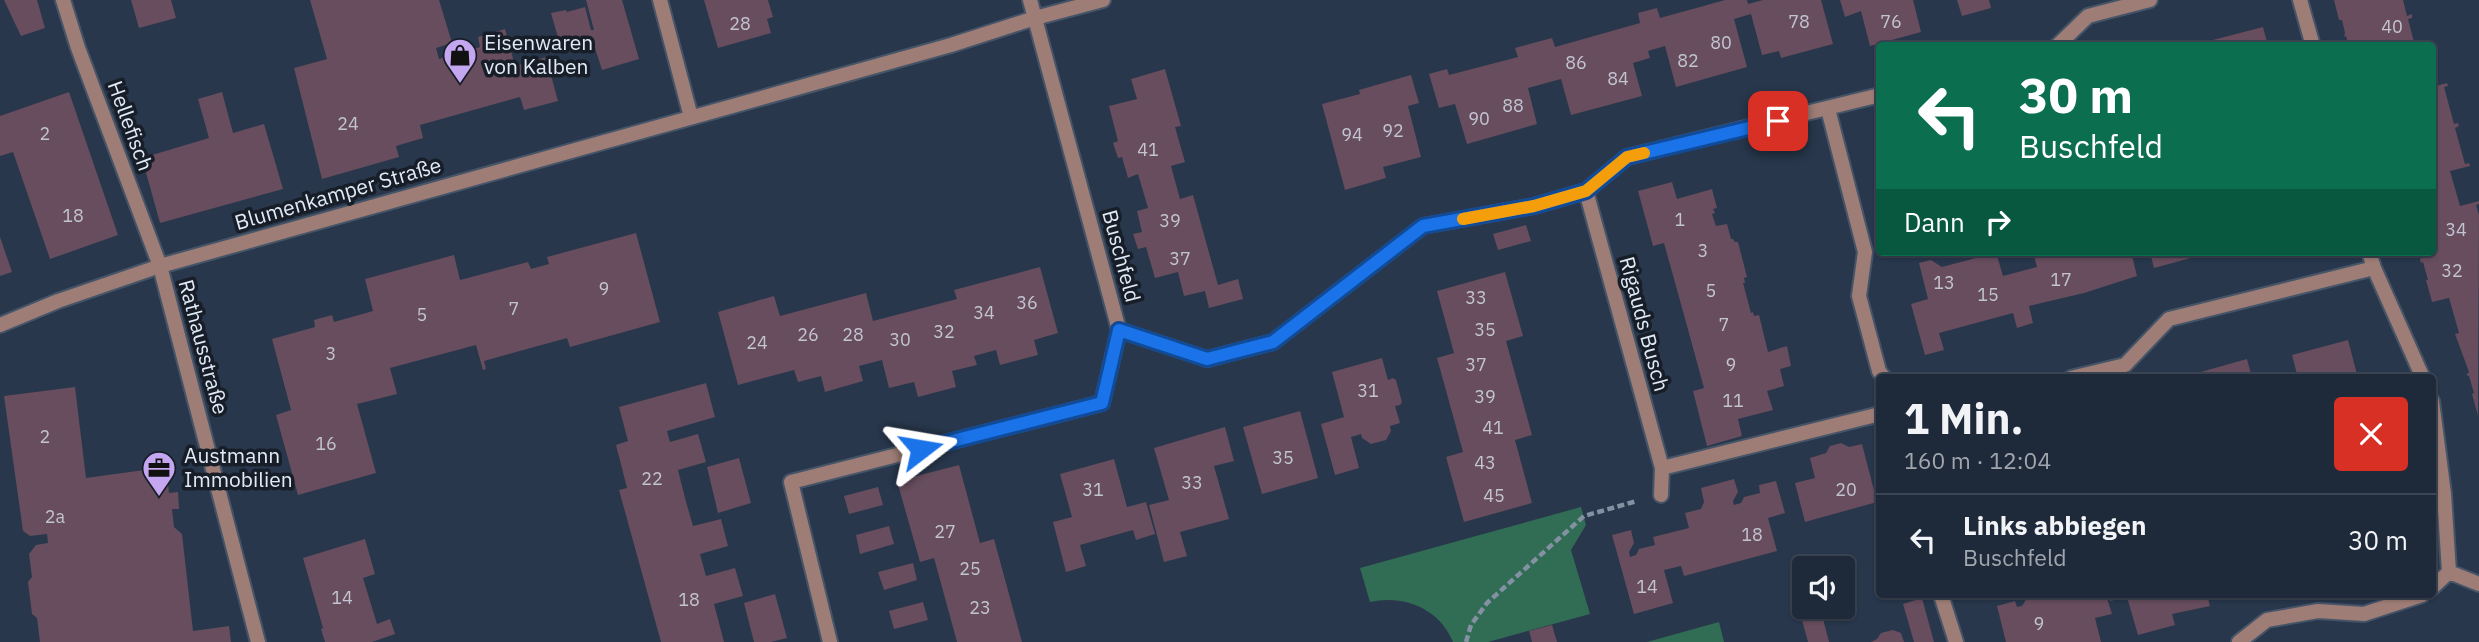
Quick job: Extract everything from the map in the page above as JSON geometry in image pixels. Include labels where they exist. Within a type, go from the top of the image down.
[{"type":"street","name":"Hellefisch","points":[[63,0],[78,48],[160,266]]},
{"type":"street","points":[[660,0],[691,117]]},
{"type":"street","name":"Buschfeld","points":[[830,642],[791,482],[1102,403],[1119,330],[1030,0]]},
{"type":"street","name":"Blumenkamper Straße","points":[[0,325],[58,301],[160,266],[951,46],[1035,18],[1103,0]]},
{"type":"street","points":[[2061,42],[2088,16],[2150,0]]},
{"type":"street","points":[[2300,0],[2312,42]]},
{"type":"street","points":[[1119,330],[1207,359],[1273,342],[1423,226],[1534,206],[1586,191],[1627,157],[1876,96]]},
{"type":"street","points":[[1828,109],[1865,252],[1859,296],[1881,374]]},
{"type":"street","name":"Rigauds Busch","points":[[1586,191],[1662,468],[1661,495]]},
{"type":"street","points":[[2370,256],[2421,374]]},
{"type":"street","name":"Rathausstraße","points":[[160,266],[258,642]]},
{"type":"street","points":[[2088,374],[2125,365],[2169,319],[2374,268]]},
{"type":"street","points":[[1662,468],[1876,415]]},
{"type":"street","points":[[2436,432],[2444,494],[2449,572]]},
{"type":"street","points":[[2449,572],[2479,584]]},
{"type":"street","points":[[2436,584],[2449,572]]},
{"type":"street","points":[[1942,598],[1956,642]]},
{"type":"street","points":[[2239,642],[2267,620],[2318,611],[2364,614],[2413,598]]},
{"type":"path","points":[[1466,642],[1471,625],[1487,603],[1584,516],[1661,495]]},
{"type":"green space","points":[[1581,507],[1586,525],[1571,550],[1590,614],[1488,642],[1453,642],[1439,621],[1419,607],[1395,600],[1370,602],[1360,568]]},
{"type":"green space","points":[[1719,622],[1724,642],[1647,642]]},
{"type":"building","points":[[4,0],[37,0],[45,28],[21,36]]},
{"type":"building","points":[[131,0],[171,0],[176,18],[139,28]]},
{"type":"building","points":[[310,0],[439,0],[452,43],[436,48],[439,59],[480,47],[478,37],[505,29],[515,66],[546,57],[558,101],[524,110],[520,97],[420,125],[423,138],[396,146],[399,157],[322,179],[294,68],[327,59]]},
{"type":"building","points":[[586,0],[622,0],[639,59],[602,70],[595,48],[574,53],[570,38],[559,41],[551,13],[585,7],[591,30],[594,30]]},
{"type":"building","points":[[704,0],[768,0],[773,17],[767,19],[771,33],[718,48]]},
{"type":"building","points":[[1725,0],[1747,0],[1748,4],[1763,0],[1821,0],[1833,44],[1781,58],[1779,51],[1762,55],[1751,14],[1734,19],[1747,67],[1676,87],[1665,46],[1648,51],[1650,58],[1633,63],[1642,96],[1571,115],[1561,79],[1528,88],[1537,124],[1467,144],[1455,104],[1439,108],[1429,74],[1447,69],[1449,75],[1518,57],[1515,48],[1552,38],[1555,47],[1640,23],[1638,13],[1657,8],[1660,18]]},
{"type":"building","points":[[1840,0],[1913,0],[1921,32],[1876,42],[1870,46],[1861,11],[1845,17]]},
{"type":"building","points":[[1957,0],[1989,0],[1991,8],[1962,16]]},
{"type":"building","points":[[2334,0],[2403,0],[2407,16],[2412,14],[2412,18],[2408,19],[2414,42],[2348,42],[2346,36],[2344,37],[2342,20],[2339,20]]},
{"type":"building","points":[[2263,27],[2267,42],[2209,42]]},
{"type":"building","points":[[1165,69],[1181,126],[1175,127],[1185,162],[1171,166],[1180,199],[1193,195],[1218,285],[1238,279],[1243,299],[1209,308],[1205,291],[1184,296],[1178,272],[1155,278],[1146,247],[1138,249],[1133,234],[1142,232],[1137,211],[1148,208],[1138,174],[1128,178],[1122,157],[1118,158],[1113,143],[1118,141],[1109,106],[1137,99],[1131,79]]},
{"type":"building","points":[[1411,75],[1419,103],[1408,106],[1421,157],[1383,167],[1386,178],[1345,190],[1322,104],[1360,94],[1359,90]]},
{"type":"building","points":[[2447,83],[2448,86],[2444,87],[2454,124],[2458,123],[2459,126],[2455,128],[2465,164],[2469,163],[2470,166],[2450,171],[2460,206],[2479,201],[2476,205],[2479,215],[2478,416],[2472,394],[2474,393],[2469,376],[2466,375],[2469,372],[2455,334],[2459,333],[2449,298],[2432,302],[2420,259],[2421,256],[2436,256],[2436,86]]},
{"type":"building","points":[[69,92],[118,235],[50,259],[13,152],[0,156],[0,116]]},
{"type":"building","points":[[222,92],[233,133],[264,124],[283,189],[160,223],[142,158],[209,138],[198,99]]},
{"type":"building","points":[[1672,182],[1677,199],[1712,189],[1717,208],[1713,209],[1715,213],[1712,214],[1716,226],[1727,224],[1731,239],[1738,242],[1747,277],[1743,283],[1751,313],[1753,312],[1754,316],[1759,315],[1768,352],[1787,346],[1791,366],[1780,369],[1784,386],[1767,391],[1773,410],[1738,419],[1742,436],[1707,446],[1693,391],[1704,388],[1664,243],[1653,246],[1638,191]]},
{"type":"building","points":[[1526,225],[1531,241],[1498,250],[1493,234]]},
{"type":"building","points":[[636,233],[660,322],[570,347],[567,338],[484,361],[486,369],[483,370],[476,345],[390,368],[397,394],[357,404],[376,473],[298,495],[276,415],[291,410],[272,339],[315,327],[314,320],[332,315],[334,322],[373,311],[365,279],[454,255],[460,280],[528,262],[531,269],[549,264],[547,257]]},
{"type":"building","points":[[0,237],[12,272],[0,276]]},
{"type":"building","points":[[1997,256],[2003,276],[2037,267],[2034,256],[2132,256],[2137,276],[2084,293],[2029,306],[2033,323],[2017,328],[2013,313],[1939,333],[1944,350],[1925,355],[1911,304],[1928,299],[1919,263],[1931,260],[1942,267],[1976,258]]},
{"type":"building","points":[[2151,256],[2198,256],[2154,268]]},
{"type":"building","points":[[1040,267],[1058,333],[1034,340],[1038,355],[1000,365],[996,350],[974,356],[977,365],[952,371],[956,387],[918,397],[914,382],[889,388],[882,360],[859,366],[863,381],[825,392],[821,376],[798,382],[794,370],[738,385],[718,312],[774,296],[780,316],[866,293],[873,321],[957,299],[954,290]]},
{"type":"building","points":[[1505,272],[1523,336],[1506,341],[1532,435],[1515,440],[1532,503],[1464,522],[1446,457],[1463,452],[1437,358],[1454,353],[1437,291]]},
{"type":"building","points":[[2348,340],[2357,374],[2297,374],[2292,355]]},
{"type":"building","points":[[1382,358],[1388,380],[1396,380],[1402,402],[1395,406],[1400,423],[1390,426],[1391,431],[1386,440],[1371,444],[1362,438],[1361,434],[1351,437],[1359,468],[1335,475],[1321,424],[1344,417],[1332,372]]},
{"type":"building","points":[[2247,359],[2251,374],[2194,374]]},
{"type":"building","points":[[706,383],[715,417],[667,431],[670,442],[698,434],[706,462],[678,470],[685,498],[693,526],[721,519],[728,546],[700,554],[706,576],[735,568],[743,596],[714,604],[724,642],[661,642],[619,490],[627,488],[616,445],[628,441],[619,407]]},
{"type":"building","points":[[75,387],[86,478],[166,467],[169,493],[178,492],[179,509],[172,509],[174,527],[182,534],[193,631],[229,626],[231,642],[40,642],[37,618],[32,614],[28,582],[32,577],[29,554],[36,545],[48,543],[47,534],[30,536],[23,531],[4,396]]},
{"type":"building","points":[[1300,411],[1318,478],[1262,494],[1243,427]]},
{"type":"building","points":[[1225,427],[1234,461],[1214,466],[1229,519],[1180,532],[1187,556],[1164,562],[1149,505],[1169,500],[1154,448]]},
{"type":"building","points":[[1841,443],[1849,447],[1862,444],[1876,502],[1805,522],[1795,483],[1815,478],[1810,458],[1826,453],[1830,446]]},
{"type":"building","points":[[739,458],[751,503],[718,513],[707,467]]},
{"type":"building","points":[[1114,459],[1127,507],[1146,502],[1155,534],[1136,540],[1133,530],[1080,545],[1086,566],[1066,572],[1053,522],[1072,517],[1060,474]]},
{"type":"building","points":[[959,465],[980,543],[994,539],[1022,642],[957,642],[934,558],[920,562],[897,481]]},
{"type":"building","points":[[1734,479],[1738,492],[1733,501],[1734,505],[1741,503],[1744,497],[1760,493],[1759,485],[1776,481],[1785,513],[1768,518],[1777,551],[1684,576],[1681,566],[1664,570],[1673,603],[1634,614],[1612,535],[1631,530],[1634,543],[1629,552],[1630,557],[1636,555],[1639,549],[1655,545],[1653,537],[1689,528],[1685,513],[1701,509],[1704,502],[1701,488]]},
{"type":"building","points":[[878,487],[883,505],[849,514],[844,496]]},
{"type":"building","points":[[889,526],[894,544],[860,554],[856,535]]},
{"type":"building","points":[[365,539],[375,574],[363,578],[377,624],[390,619],[395,634],[372,642],[325,642],[303,558]]},
{"type":"building","points":[[913,563],[917,580],[884,590],[878,572]]},
{"type":"building","points":[[775,594],[787,638],[754,642],[744,603]]},
{"type":"building","points":[[1922,598],[1934,642],[1914,642],[1903,604]]},
{"type":"building","points":[[2027,598],[2107,598],[2112,614],[2095,618],[2101,642],[2006,642],[1997,606],[2015,601],[2017,607],[2022,606]]},
{"type":"building","points":[[2127,598],[2208,598],[2210,606],[2172,614],[2175,625],[2138,635]]},
{"type":"building","points":[[923,602],[928,620],[894,629],[889,611]]},
{"type":"building","points":[[1823,619],[1829,642],[1808,642],[1802,620]]},
{"type":"building","points":[[1552,625],[1557,642],[1532,642],[1529,631]]},
{"type":"building","points":[[1893,630],[1901,633],[1904,642],[1871,642],[1881,633]]},
{"type":"slow traffic","points":[[1463,219],[1534,206],[1586,191],[1627,157],[1644,153]]},
{"type":"place","name":"Eisenwaren von Kalben","points":[[460,85]]},
{"type":"place","name":"Austmann Immobilien","points":[[159,498]]},
{"type":"route","points":[[921,449],[1102,403],[1119,330],[1207,359],[1273,342],[1423,226],[1534,206],[1586,191],[1627,157],[1778,121]]}]
